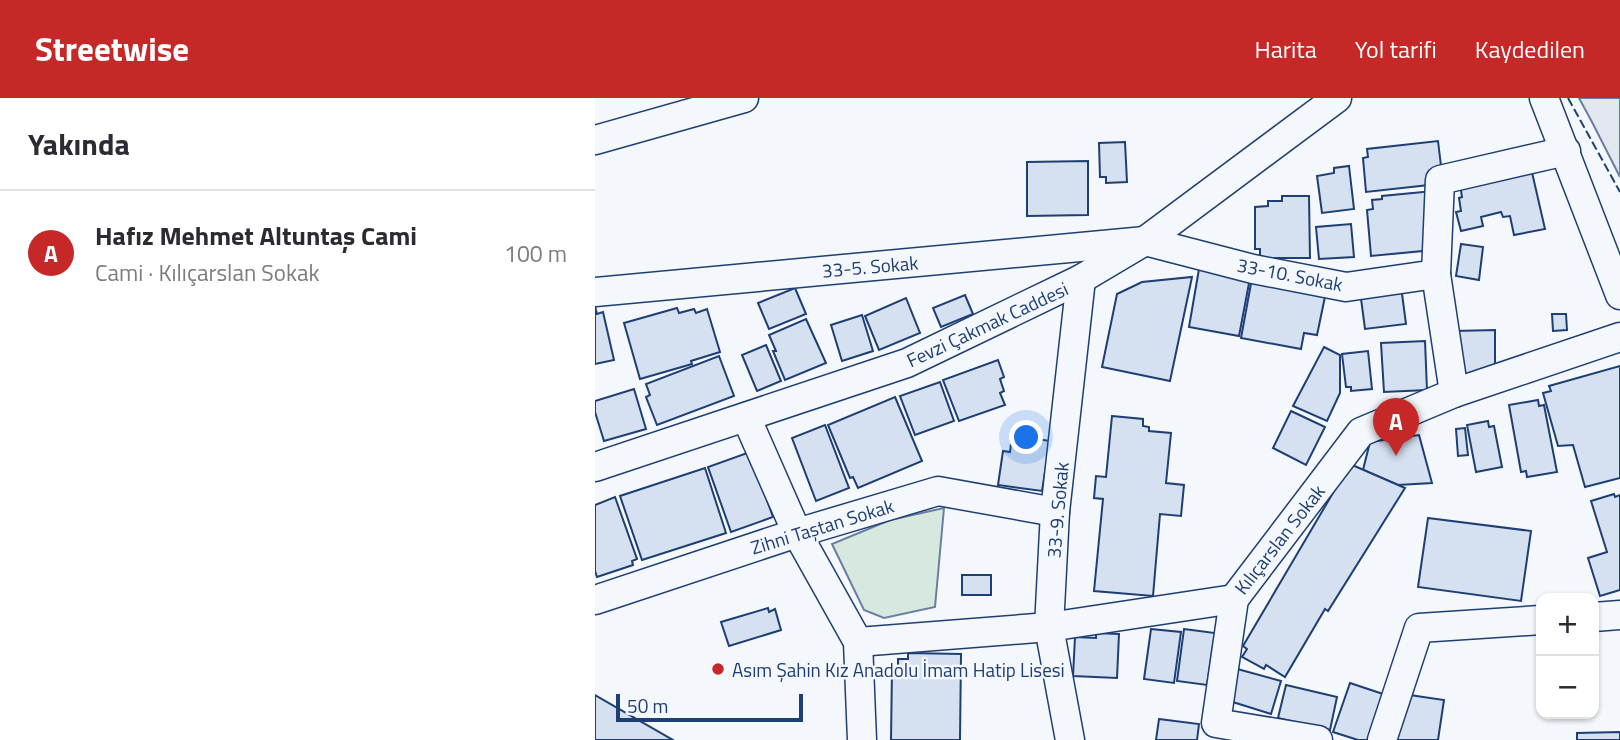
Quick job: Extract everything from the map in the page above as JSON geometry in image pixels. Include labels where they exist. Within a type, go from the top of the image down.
[{"type":"street","points":[[595,140],[744,98]]},
{"type":"street","name":"Fevzi Çakmak Caddesi","points":[[595,467],[907,363],[1081,279],[1145,241],[1337,98]]},
{"type":"street","points":[[1545,98],[1613,256],[1620,295]]},
{"type":"street","points":[[1454,393],[1436,274],[1440,180],[1566,150]]},
{"type":"street","name":"33-10. Sokak","points":[[1145,241],[1253,269],[1346,287],[1436,274]]},
{"type":"street","name":"33-5. Sokak","points":[[595,292],[1145,241]]},
{"type":"street","name":"33-9. Sokak","points":[[1070,740],[1049,627],[1055,512],[1081,279]]},
{"type":"street","name":"Kılıçarslan Sokak","points":[[857,642],[1049,627],[1234,599],[1361,432],[1454,393],[1620,337]]},
{"type":"street","points":[[746,417],[797,533],[857,642],[862,740]]},
{"type":"street","name":"Zihni Taştan Sokak","points":[[595,600],[797,533],[938,491],[1055,512]]},
{"type":"street","points":[[1234,599],[1216,723],[1318,740]]},
{"type":"street","points":[[1599,617],[1620,615]]},
{"type":"street","points":[[1382,740],[1419,628],[1536,620]]},
{"type":"shaded area","points":[[1579,98],[1620,98],[1620,177],[1592,122]]},
{"type":"shaded area","points":[[944,508],[935,607],[884,618],[864,610],[832,544],[890,520]]},
{"type":"building","points":[[1438,141],[1442,174],[1438,184],[1366,192],[1363,158],[1368,157],[1367,149]]},
{"type":"building","points":[[1125,142],[1127,182],[1106,183],[1106,177],[1100,177],[1099,143]]},
{"type":"building","points":[[1088,161],[1088,215],[1027,216],[1027,162]]},
{"type":"building","points":[[1349,166],[1354,209],[1322,213],[1317,176],[1334,173],[1334,168]]},
{"type":"building","points":[[1531,168],[1545,229],[1514,235],[1510,216],[1503,217],[1501,212],[1481,217],[1483,226],[1461,231],[1456,212],[1461,211],[1460,184]]},
{"type":"building","points":[[1433,191],[1433,250],[1371,256],[1367,210],[1373,209],[1372,200],[1382,199],[1382,196]]},
{"type":"building","points":[[1282,196],[1309,196],[1310,258],[1260,258],[1260,249],[1255,249],[1255,207],[1268,206],[1268,201],[1282,201]]},
{"type":"building","points":[[1351,224],[1354,257],[1319,259],[1316,227]]},
{"type":"building","points":[[1461,244],[1483,247],[1479,280],[1456,276]]},
{"type":"building","points":[[1199,269],[1250,278],[1239,336],[1189,327]]},
{"type":"building","points":[[1192,277],[1170,381],[1102,367],[1117,294],[1142,282]]},
{"type":"building","points":[[1252,278],[1326,292],[1317,335],[1304,333],[1301,349],[1241,338]]},
{"type":"building","points":[[1401,286],[1406,324],[1365,329],[1360,291]]},
{"type":"building","points":[[795,288],[806,314],[769,329],[758,303]]},
{"type":"building","points":[[965,295],[973,314],[941,327],[933,308]]},
{"type":"building","points":[[906,298],[920,333],[879,350],[865,316]]},
{"type":"building","points":[[595,306],[597,314],[603,312],[614,360],[595,364]]},
{"type":"building","points":[[677,308],[679,313],[694,309],[696,313],[707,309],[720,352],[691,361],[692,364],[640,379],[624,323]]},
{"type":"building","points":[[1552,314],[1566,314],[1567,330],[1553,331]]},
{"type":"building","points":[[862,315],[873,351],[842,361],[831,325]]},
{"type":"building","points":[[806,319],[826,363],[785,380],[769,335]]},
{"type":"building","points":[[1495,330],[1495,378],[1454,378],[1454,331]]},
{"type":"building","points":[[1425,341],[1427,390],[1384,392],[1381,343]]},
{"type":"building","points":[[766,345],[781,381],[757,391],[742,355]]},
{"type":"building","points":[[1324,347],[1340,355],[1340,393],[1327,421],[1293,406]]},
{"type":"building","points":[[1368,351],[1372,389],[1351,391],[1351,387],[1346,387],[1342,354]]},
{"type":"building","points":[[719,356],[734,396],[657,425],[646,397],[650,395],[646,384]]},
{"type":"building","points":[[998,360],[1004,377],[1000,379],[1004,391],[1000,393],[1005,405],[959,421],[943,380]]},
{"type":"building","points":[[1620,366],[1620,478],[1585,487],[1573,445],[1558,446],[1543,393],[1551,391],[1549,386]]},
{"type":"building","points":[[940,382],[954,421],[915,435],[900,396]]},
{"type":"building","points":[[634,389],[646,429],[604,441],[595,412],[595,401]]},
{"type":"building","points":[[895,397],[922,461],[858,488],[853,477],[850,478],[828,425]]},
{"type":"building","points":[[1538,400],[1539,406],[1544,405],[1557,472],[1527,477],[1526,471],[1521,472],[1509,405]]},
{"type":"building","points":[[1291,411],[1325,427],[1306,465],[1273,448]]},
{"type":"building","points":[[1112,416],[1143,419],[1143,426],[1149,427],[1149,431],[1171,433],[1166,483],[1184,485],[1181,516],[1160,514],[1153,596],[1094,591],[1103,499],[1094,498],[1096,476],[1106,477]]},
{"type":"building","points":[[1488,421],[1489,427],[1494,426],[1502,467],[1476,472],[1467,425]]},
{"type":"building","points":[[825,425],[849,488],[816,501],[792,438]]},
{"type":"building","points":[[1465,428],[1468,455],[1458,456],[1456,429]]},
{"type":"building","points":[[1012,435],[1050,441],[1042,491],[998,485],[1003,451],[1010,452]]},
{"type":"building","points":[[1419,435],[1432,483],[1398,485],[1363,470],[1370,442]]},
{"type":"building","points":[[750,452],[773,517],[731,532],[708,467]]},
{"type":"building","points":[[1350,464],[1405,488],[1328,611],[1325,609],[1285,677],[1266,665],[1264,669],[1242,657],[1247,649],[1243,646]]},
{"type":"building","points":[[705,468],[726,533],[642,560],[620,496]]},
{"type":"building","points":[[1614,494],[1615,497],[1620,495],[1620,590],[1600,596],[1588,558],[1607,552],[1591,501]]},
{"type":"building","points":[[615,497],[637,559],[632,561],[633,565],[597,577],[595,505]]},
{"type":"building","points":[[1428,518],[1531,531],[1521,601],[1418,587]]},
{"type":"building","points":[[962,575],[991,575],[991,595],[962,595]]},
{"type":"building","points":[[768,608],[769,612],[775,609],[781,630],[729,646],[721,622]]},
{"type":"building","points":[[1151,629],[1181,632],[1174,683],[1144,679]]},
{"type":"building","points":[[1184,629],[1215,633],[1207,685],[1177,681]]},
{"type":"building","points":[[1096,633],[1119,634],[1117,678],[1073,676],[1075,637],[1096,638]]},
{"type":"building","points":[[908,653],[961,654],[960,740],[891,740],[892,669],[898,669],[898,659],[908,659]]},
{"type":"building","points":[[1230,667],[1281,681],[1271,714],[1220,698]]},
{"type":"building","points":[[1350,683],[1383,694],[1370,740],[1358,740],[1333,732]]},
{"type":"building","points":[[1286,685],[1337,697],[1330,730],[1278,718]]},
{"type":"building","points":[[1403,694],[1444,700],[1438,740],[1396,740]]},
{"type":"building","points":[[595,695],[673,740],[595,740]]},
{"type":"building","points":[[1159,719],[1199,724],[1197,740],[1156,740]]},
{"type":"building","points":[[1620,732],[1620,740],[1577,740],[1577,733]]},
{"type":"fence","points":[[1568,98],[1620,192]]},
{"type":"place","name":"Hafız Mehmet Altuntaş Cami","points":[[1396,456]]},
{"type":"place","name":"Asım Şahin Kız Anadolu İmam Hatip Lisesi","points":[[718,669]]}]
